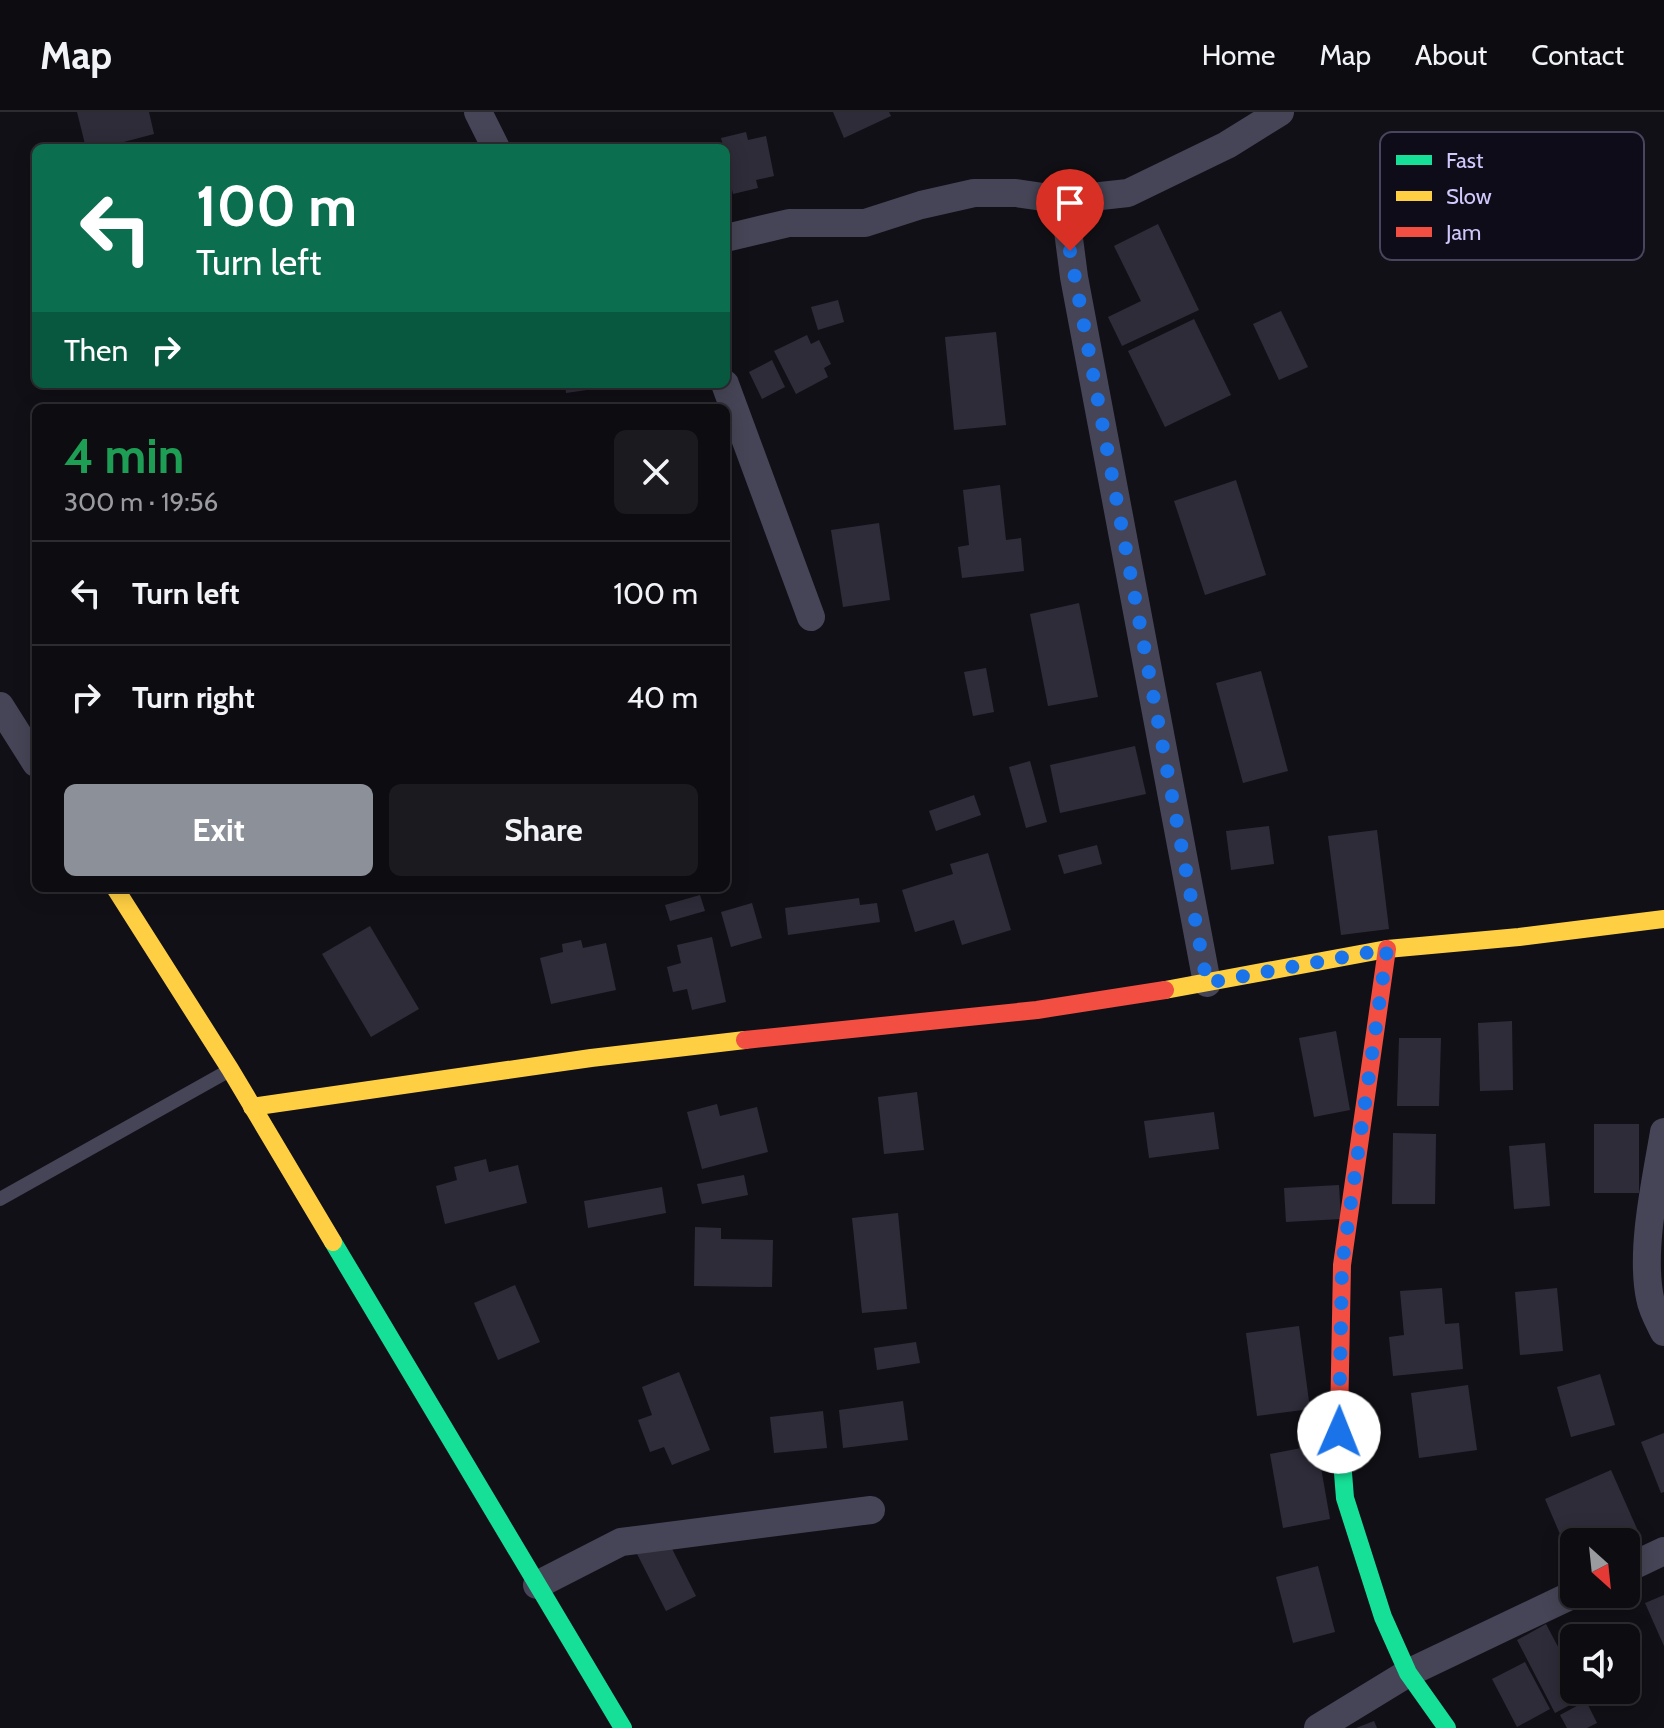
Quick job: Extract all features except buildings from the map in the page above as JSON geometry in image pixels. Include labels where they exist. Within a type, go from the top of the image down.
[{"type":"street","points":[[478,112],[494,144]]},
{"type":"street","points":[[730,237],[789,223],[865,223],[921,205],[974,193],[1016,193],[1064,200],[1128,193],[1227,145],[1280,112]]},
{"type":"street","points":[[1064,200],[1074,277],[1207,983]]},
{"type":"street","points":[[726,388],[811,617]]},
{"type":"street","points":[[0,706],[32,757]]},
{"type":"street","points":[[118,892],[230,1069],[623,1728]]},
{"type":"street","points":[[252,1107],[591,1058],[847,1028],[1037,1010],[1207,983],[1387,949],[1664,919]]},
{"type":"street","points":[[1387,949],[1342,1265],[1339,1432],[1345,1498],[1383,1617],[1408,1673],[1447,1728]]},
{"type":"street","points":[[1664,1132],[1653,1197],[1648,1261],[1650,1298],[1664,1332]]},
{"type":"street","points":[[537,1585],[621,1542],[871,1510]]},
{"type":"street","points":[[1640,1562],[1664,1551]]},
{"type":"street","points":[[1318,1728],[1408,1673],[1560,1601]]},
{"type":"lane","points":[[0,1199],[230,1069]]},
{"type":"traffic: fast","points":[[333,1242],[623,1728]]},
{"type":"traffic: fast","points":[[1339,1423],[1345,1498],[1383,1617],[1408,1673],[1447,1728]]},
{"type":"traffic: slow","points":[[118,892],[230,1069],[333,1242]]},
{"type":"traffic: slow","points":[[1165,990],[1387,949],[1664,919]]},
{"type":"traffic: slow","points":[[252,1107],[591,1058],[745,1040]]},
{"type":"traffic: jam","points":[[1339,1423],[1342,1265],[1387,949]]},
{"type":"traffic: jam","points":[[745,1040],[1037,1010],[1165,990]]},
{"type":"route","points":[[1070,251],[1207,983],[1387,949],[1342,1265],[1339,1432]]}]
